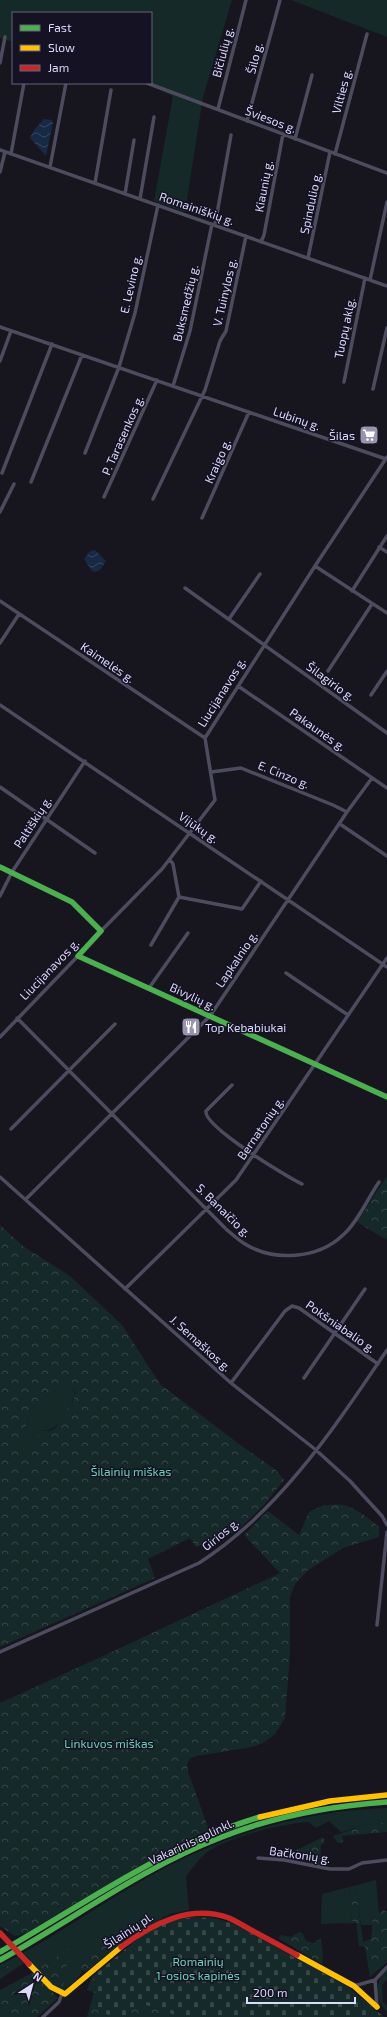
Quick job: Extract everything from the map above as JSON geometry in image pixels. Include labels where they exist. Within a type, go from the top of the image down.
[{"type":"main road","points":[[0,867],[72,902],[102,931]]},
{"type":"main road","name":"Liucijanavos g.","points":[[78,956],[102,931]]},
{"type":"main road","name":"Bivylių g.","points":[[78,956],[387,1097]]},
{"type":"main road","name":"Vakarinis aplinkl.","points":[[0,1952],[162,1858],[200,1839],[259,1817],[295,1808],[344,1799],[387,1795]]},
{"type":"main road","name":"Vakarinis aplinkl.","points":[[0,1960],[164,1864],[202,1845],[235,1832],[284,1817],[327,1808],[387,1802]]},
{"type":"main road","points":[[371,1803],[387,1806]]},
{"type":"main road","name":"Šilainių pl.","points":[[62,1994],[70,1991],[108,1957],[137,1935],[163,1921],[187,1914],[207,1914],[229,1918],[354,1986],[377,2007]]},
{"type":"main road","points":[[0,1933],[54,1990],[62,1994]]},
{"type":"street","name":"Bičiulių g.","points":[[218,109],[246,0]]},
{"type":"street","name":"Šilo g.","points":[[247,121],[280,0]]},
{"type":"street","name":"Vilties g.","points":[[335,154],[367,34]]},
{"type":"street","points":[[0,63],[4,37]]},
{"type":"street","points":[[295,139],[312,75]]},
{"type":"street","points":[[11,154],[24,84]]},
{"type":"street","points":[[50,167],[66,84]]},
{"type":"street","name":"Šviesos g.","points":[[150,84],[387,173]]},
{"type":"street","points":[[95,183],[111,90]]},
{"type":"street","points":[[140,199],[154,116]]},
{"type":"street","name":"Kiaunių g.","points":[[261,242],[264,235],[283,134]]},
{"type":"street","name":"Buksmedžių g.","points":[[173,386],[190,331],[214,224],[231,135]]},
{"type":"street","points":[[125,194],[134,140]]},
{"type":"street","name":"Romainiškių g.","points":[[0,150],[387,286]]},
{"type":"street","points":[[0,172],[5,152]]},
{"type":"street","name":"Spindulio g.","points":[[308,258],[330,152]]},
{"type":"street","points":[[370,280],[387,202]]},
{"type":"street","name":"E. Levino g.","points":[[119,367],[135,313],[158,205]]},
{"type":"street","name":"V. Tuinylos g.","points":[[202,396],[220,341],[226,331],[246,236]]},
{"type":"street","name":"Tuopų aklg.","points":[[344,382],[365,278]]},
{"type":"street","name":"Lubinų g.","points":[[0,327],[386,458]]},
{"type":"street","points":[[373,389],[387,328]]},
{"type":"street","points":[[0,361],[11,331]]},
{"type":"street","points":[[2,473],[52,344]]},
{"type":"street","points":[[31,482],[82,354]]},
{"type":"street","points":[[85,453],[119,367]]},
{"type":"street","name":"P. Tarasenkos g.","points":[[104,497],[157,380]]},
{"type":"street","points":[[153,499],[202,396]]},
{"type":"street","name":"Kraigo g.","points":[[202,518],[249,412]]},
{"type":"street","name":"Liucijanavos g.","points":[[102,931],[152,881],[170,860],[215,800],[205,738],[386,458]]},
{"type":"street","points":[[0,512],[14,484]]},
{"type":"street","points":[[352,590],[387,536]]},
{"type":"street","points":[[379,547],[387,552]]},
{"type":"street","points":[[315,566],[387,613]]},
{"type":"street","points":[[229,619],[260,574]]},
{"type":"street","name":"Šilagirio g.","points":[[185,588],[387,733]]},
{"type":"street","name":"Kaimelės g.","points":[[0,601],[205,738]]},
{"type":"street","points":[[328,671],[372,604]]},
{"type":"street","points":[[0,643],[19,614]]},
{"type":"street","points":[[371,695],[387,671]]},
{"type":"street","name":"Pakaunės g.","points":[[238,686],[387,788]]},
{"type":"street","name":"Vijūkų g.","points":[[0,705],[85,761],[387,967]]},
{"type":"street","name":"Paltiškių g.","points":[[0,896],[12,872],[85,761]]},
{"type":"street","name":"E. Cinzo g.","points":[[211,772],[241,768],[334,805],[347,812]]},
{"type":"street","name":"Lapkalnio g.","points":[[26,1199],[210,1016],[347,812],[372,778]]},
{"type":"street","points":[[0,787],[96,853]]},
{"type":"street","points":[[340,824],[387,856]]},
{"type":"street","points":[[151,945],[179,897],[173,864],[170,860]]},
{"type":"street","points":[[179,897],[242,909],[261,882]]},
{"type":"street","points":[[149,988],[188,932]]},
{"type":"street","name":"Liucijanavos g.","points":[[0,1037],[78,956]]},
{"type":"street","name":"Bernatonių g.","points":[[125,1289],[236,1180],[387,958]]},
{"type":"street","points":[[286,973],[348,1015]]},
{"type":"street","name":"S. Banaičio g.","points":[[17,1018],[226,1229],[246,1245],[288,1256],[315,1251],[344,1235],[378,1182]]},
{"type":"street","points":[[11,1129],[115,1024]]},
{"type":"street","points":[[232,1085],[206,1111],[206,1115],[223,1133],[302,1184]]},
{"type":"street","name":"J. Semaškos g.","points":[[0,1177],[231,1383],[316,1450],[359,1489],[382,1516],[387,1525]]},
{"type":"street","points":[[304,1378],[333,1333],[365,1289]]},
{"type":"street","name":"Pokšniabalio g.","points":[[231,1383],[285,1310],[292,1306],[299,1308],[378,1364]]},
{"type":"street","name":"Girios g.","points":[[0,1652],[199,1563],[211,1555],[278,1497],[316,1450],[387,1350]]},
{"type":"street","points":[[377,1625],[387,1532]]},
{"type":"street","name":"Bačkonių g.","points":[[258,1858],[284,1860],[330,1869],[349,1869],[362,1863],[387,1860]]},
{"type":"street","points":[[354,1986],[375,1980],[387,1967]]},
{"type":"street","points":[[375,1980],[377,2007]]},
{"type":"street","points":[[44,2017],[59,2002],[62,1994]]},
{"type":"green space","points":[[0,0],[232,0],[203,97],[185,212],[154,201],[173,96],[146,84],[152,84],[152,12],[12,12],[12,42],[0,38]]},
{"type":"green space","points":[[291,0],[387,0],[387,37]]},
{"type":"green space","points":[[387,1176],[387,1240],[357,1222]]},
{"type":"green space","name":"Šilainių miškas","points":[[0,1225],[23,1246],[70,1276],[122,1325],[160,1384],[276,1470],[284,1480],[263,1506],[238,1530],[196,1547],[190,1538],[148,1559],[155,1578],[0,1647]],"holes":[[[65,1386],[71,1388],[75,1393],[73,1401],[54,1429],[49,1431],[42,1430],[39,1432],[31,1457],[27,1458],[23,1455],[21,1447],[30,1410],[40,1400]]]},
{"type":"green space","points":[[65,1386],[72,1389],[75,1396],[58,1424],[53,1428],[41,1430],[31,1457],[27,1459],[23,1455],[21,1447],[30,1410],[40,1400]]},
{"type":"green space","name":"Linkuvos miškas","points":[[324,1505],[344,1505],[357,1511],[379,1527],[379,1537],[343,1548],[307,1571],[295,1584],[290,1597],[290,1654],[285,1718],[275,1734],[263,1743],[252,1747],[190,1758],[187,1765],[188,1772],[209,1830],[163,1852],[24,1934],[15,1936],[0,1926],[0,1703],[280,1573],[244,1535],[268,1511],[299,1535],[309,1512]]},
{"type":"green space","points":[[387,1808],[387,1822],[362,1826],[341,1832],[329,1821],[316,1828],[309,1822],[285,1825],[238,1837],[212,1849],[201,1857],[186,1876],[189,1910],[170,1914],[132,1935],[133,1929],[80,1970],[82,1972],[76,1980],[63,1990],[55,1988],[24,1954],[18,1957],[21,1960],[0,1970],[0,1965],[40,1943],[139,1882],[186,1857],[214,1845],[269,1826],[298,1819],[356,1810]]},
{"type":"green space","points":[[387,1822],[387,1832],[342,1836],[343,1843],[338,1843],[333,1836],[362,1826]]},
{"type":"green space","points":[[323,1837],[325,1843],[321,1844],[320,1866],[303,1860],[275,1856],[299,1849]]},
{"type":"green space","points":[[376,1880],[379,1914],[373,1918],[373,1925],[361,1925],[356,1891],[349,1888],[352,1920],[356,1920],[356,1923],[321,1924],[322,1894]]},
{"type":"green space","points":[[349,1888],[356,1891],[363,1942],[371,1939],[373,1918],[383,1910],[387,1912],[387,1962],[370,1977],[365,1947],[359,1946],[356,1921],[352,1921]]},
{"type":"green space","name":"Romainių 1-osios kapinės","points":[[193,1917],[214,1918],[234,1924],[348,1987],[384,2017],[175,2017],[175,2015],[138,2002],[127,2017],[111,2017],[97,2007],[95,1984],[92,1977],[145,1933],[169,1921]]},
{"type":"green space","points":[[131,1928],[133,1929],[132,1935],[86,1971],[80,1970],[83,1956],[106,1940]]},
{"type":"green space","points":[[299,1932],[302,1933],[306,1941],[313,1943],[321,1938],[322,1964],[279,1939],[280,1935],[291,1937]]},
{"type":"green space","points":[[70,1948],[63,1986],[59,1988],[41,1967]]},
{"type":"green space","points":[[21,1960],[24,1963],[0,1979],[0,1970]]},
{"type":"green space","points":[[387,1968],[387,1979],[382,1985],[383,2002],[387,2006],[387,2012],[378,1996],[378,1984]]},
{"type":"green space","points":[[34,1972],[58,1998],[37,2017],[0,2017],[0,1990]]},
{"type":"green space","points":[[92,1977],[95,1984],[97,2007],[111,2017],[87,2017],[94,1992],[87,1990]]},
{"type":"green space","points":[[138,2002],[175,2015],[175,2017],[127,2017]]},
{"type":"water","points":[[44,119],[52,120],[53,122],[46,156],[30,138],[34,130]]},
{"type":"water","points":[[95,550],[106,561],[100,570],[95,572],[92,571],[84,559],[90,551]]},
{"type":"traffic: fast","points":[[0,867],[72,902],[101,931],[78,956],[387,1097]]},
{"type":"traffic: fast","points":[[0,1960],[109,1894],[164,1863],[222,1837],[262,1823],[303,1813],[345,1806],[387,1802]]},
{"type":"traffic: fast","points":[[0,1952],[158,1859],[191,1843],[260,1817]]},
{"type":"traffic: slow","points":[[260,1817],[330,1801],[387,1795]]},
{"type":"traffic: slow","points":[[29,1964],[51,1987],[65,1994],[121,1947]]},
{"type":"traffic: slow","points":[[297,1955],[354,1986],[377,2007]]},
{"type":"traffic: jam","points":[[121,1947],[145,1931],[159,1924],[186,1915],[200,1913],[214,1914],[229,1918],[297,1955]]},
{"type":"traffic: jam","points":[[0,1933],[29,1964]]},
{"type":"place","name":"Šilas","points":[[369,435]]},
{"type":"place","name":"Top Kebabiukai","points":[[191,1027]]}]
